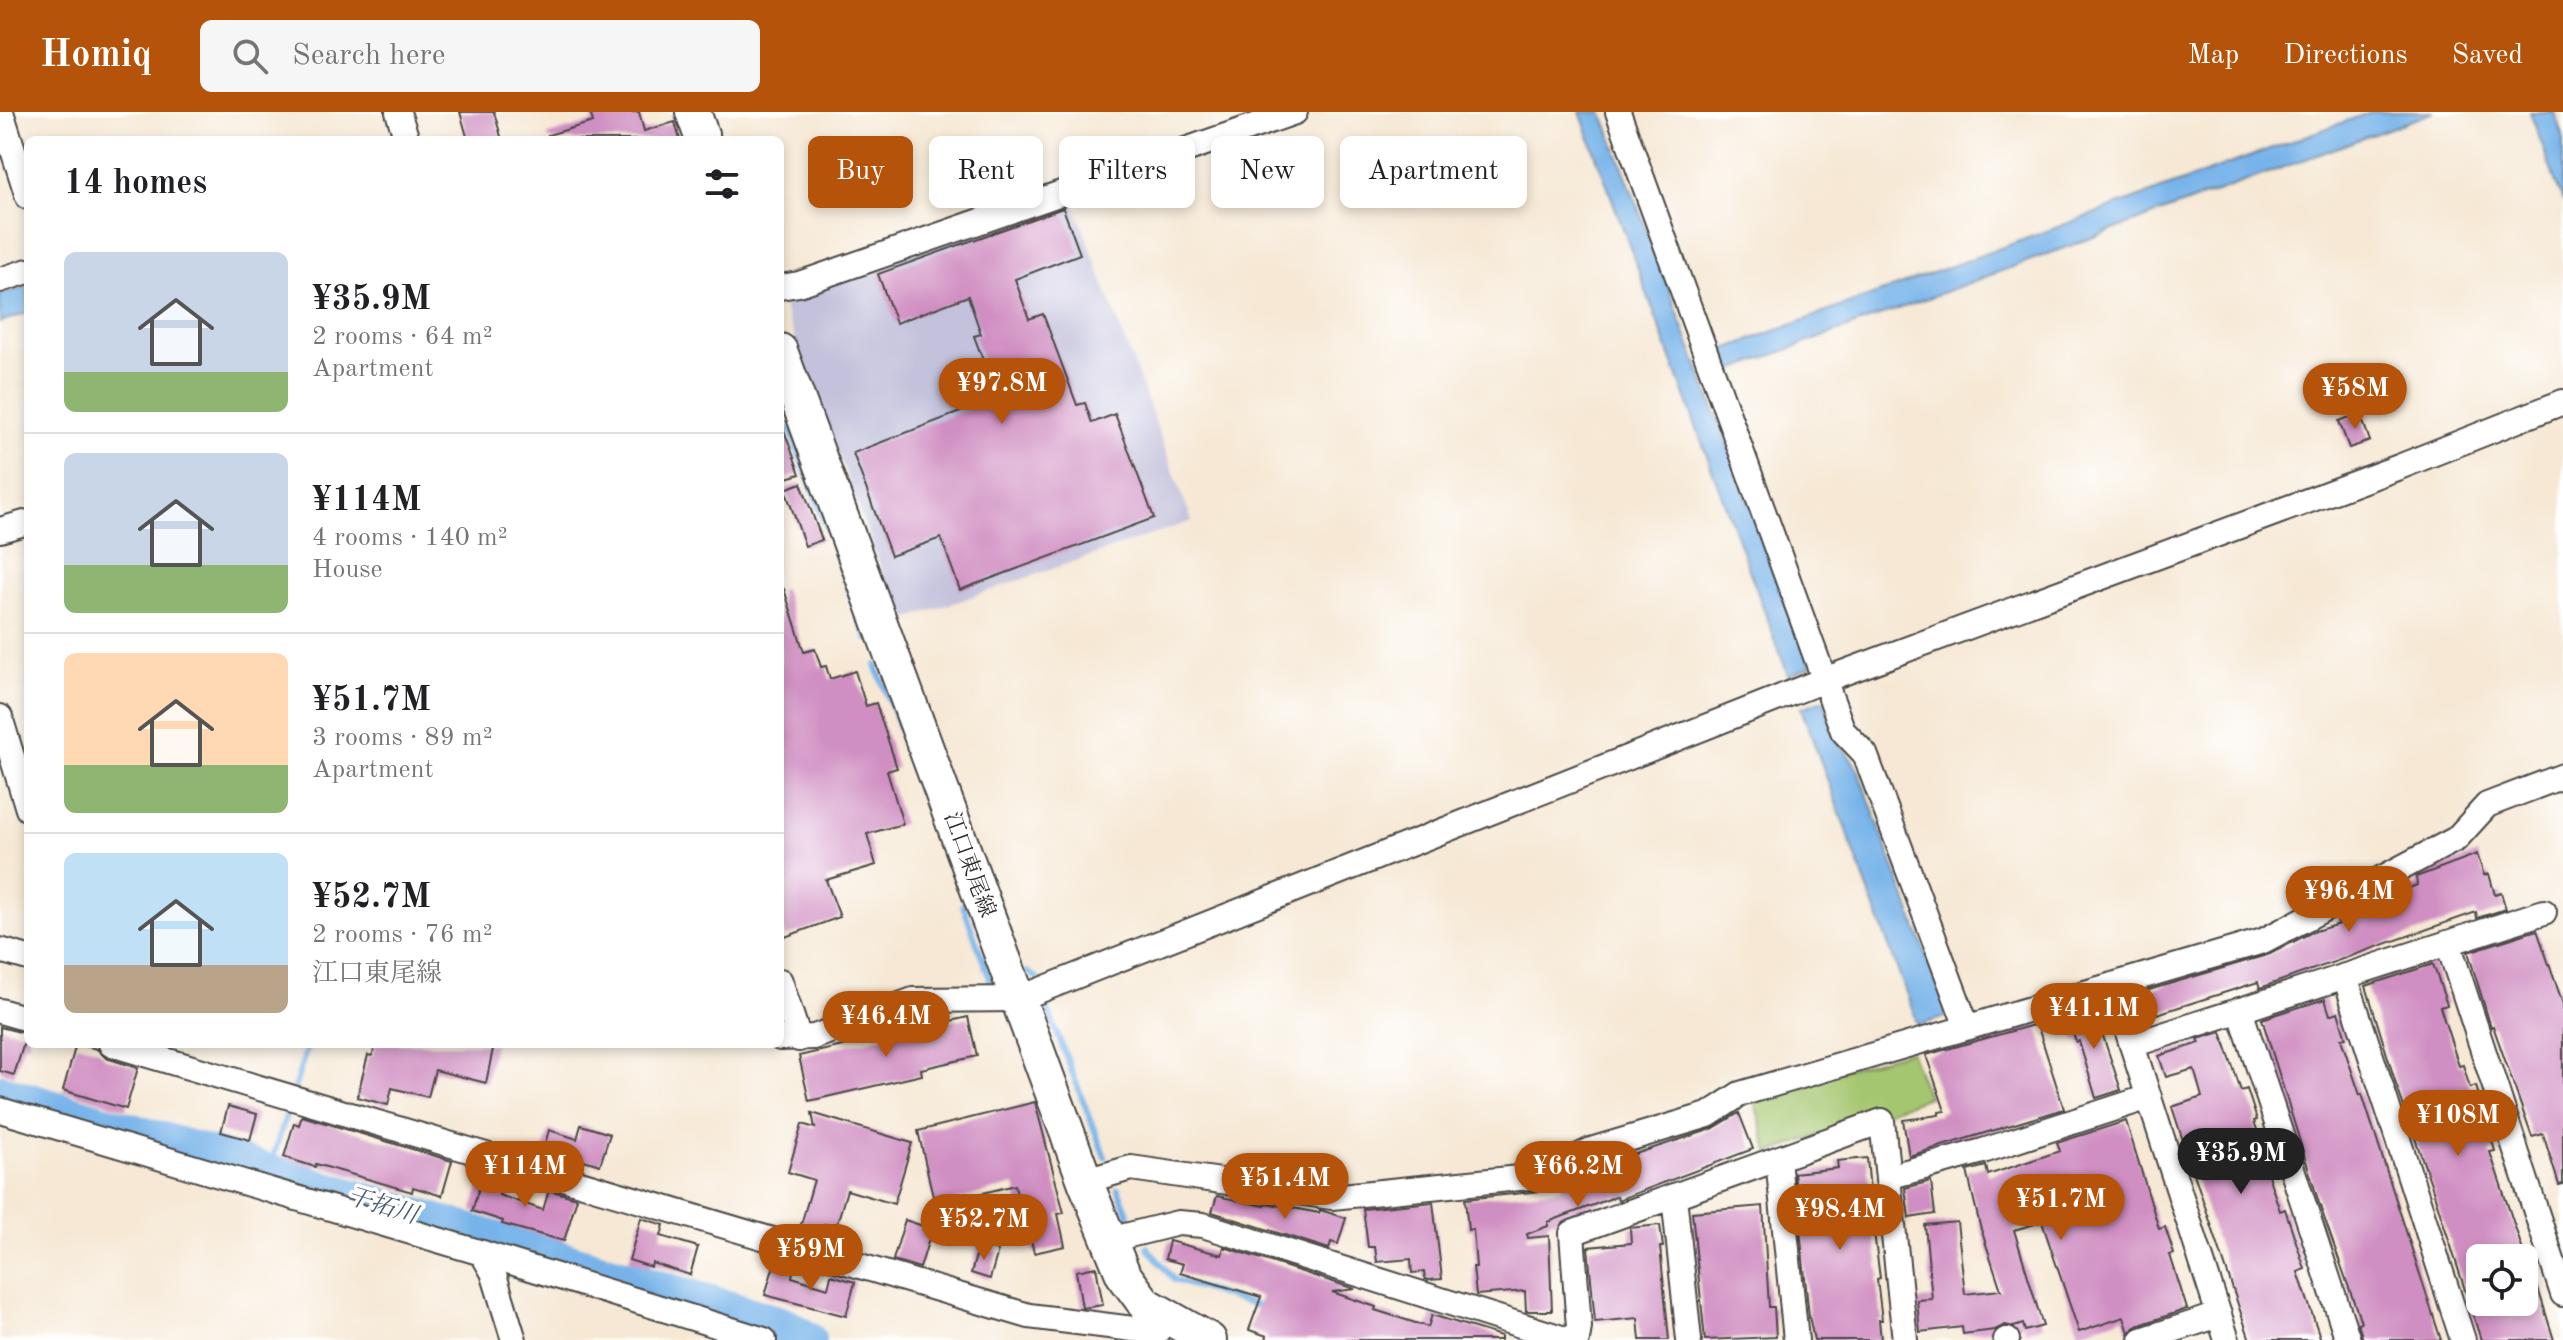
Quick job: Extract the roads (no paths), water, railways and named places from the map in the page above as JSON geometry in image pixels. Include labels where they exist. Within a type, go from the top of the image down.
[{"type":"main road","points":[[693,112],[702,136]]},
{"type":"main road","name":"江口東尾線","points":[[784,362],[1109,1240],[1130,1284],[1159,1329],[1209,1340]]},
{"type":"street","points":[[1,112],[24,184]]},
{"type":"street","points":[[398,112],[406,136]]},
{"type":"street","points":[[784,286],[799,284],[1295,112]]},
{"type":"street","points":[[1618,112],[1843,731],[1865,754],[1967,1027]]},
{"type":"street","points":[[0,280],[24,272]]},
{"type":"street","points":[[784,1007],[789,1039],[814,1037],[913,1000],[1018,999],[1824,680],[2384,473],[2563,402]]},
{"type":"street","points":[[0,530],[24,523]]},
{"type":"street","points":[[0,717],[24,796]]},
{"type":"street","points":[[1085,1181],[1131,1168],[1332,1197],[1539,1176],[1591,1150],[1708,1115],[1740,1094],[2263,941],[2456,839],[2487,805],[2563,776]]},
{"type":"street","points":[[2132,1045],[2544,912]]},
{"type":"street","points":[[2448,943],[2563,1294]]},
{"type":"street","points":[[0,950],[24,957]]},
{"type":"street","points":[[2345,976],[2463,1340]]},
{"type":"street","points":[[2113,986],[2227,1340]]},
{"type":"street","points":[[2240,1010],[2348,1340]]},
{"type":"street","points":[[0,1011],[24,1018]]},
{"type":"street","points":[[124,1048],[1029,1316],[1159,1329]]},
{"type":"street","points":[[1888,1177],[1983,1151],[2149,1097]]},
{"type":"street","points":[[0,1110],[764,1340]]},
{"type":"street","points":[[1577,1340],[1579,1327],[1572,1233],[1882,1121],[1905,1340]]},
{"type":"street","points":[[1778,1159],[1796,1340]]},
{"type":"street","points":[[1674,1196],[1689,1340]]},
{"type":"street","points":[[1109,1240],[1178,1223],[1203,1225],[1568,1340]]},
{"type":"street","points":[[482,1253],[493,1272],[514,1340]]},
{"type":"street","points":[[2142,1340],[2219,1315]]},
{"type":"water","points":[[1580,112],[1602,112],[1811,666],[1788,675]]},
{"type":"water","points":[[2371,112],[2434,112],[1727,372],[1720,351]]},
{"type":"water","points":[[2530,112],[2554,112],[2563,138],[2563,202]]},
{"type":"water","points":[[24,287],[24,314],[0,322],[0,295]]},
{"type":"water","points":[[1823,700],[1840,744],[1857,767],[1949,1016],[1918,1025],[1801,708]]},
{"type":"waterway","points":[[790,429],[867,639]]},
{"type":"waterway","points":[[876,665],[946,857]]},
{"type":"waterway","points":[[963,905],[991,982]]},
{"type":"waterway","points":[[1027,972],[1037,978]]},
{"type":"waterway","points":[[1046,1005],[1105,1157]]},
{"type":"waterway","points":[[295,1086],[307,1048]]},
{"type":"waterway","name":"干拓川","points":[[0,1093],[784,1326],[807,1340]]},
{"type":"waterway","points":[[268,1173],[288,1109]]},
{"type":"waterway","points":[[1118,1189],[1129,1215]]},
{"type":"waterway","points":[[1147,1247],[1174,1280],[1263,1308]]}]
